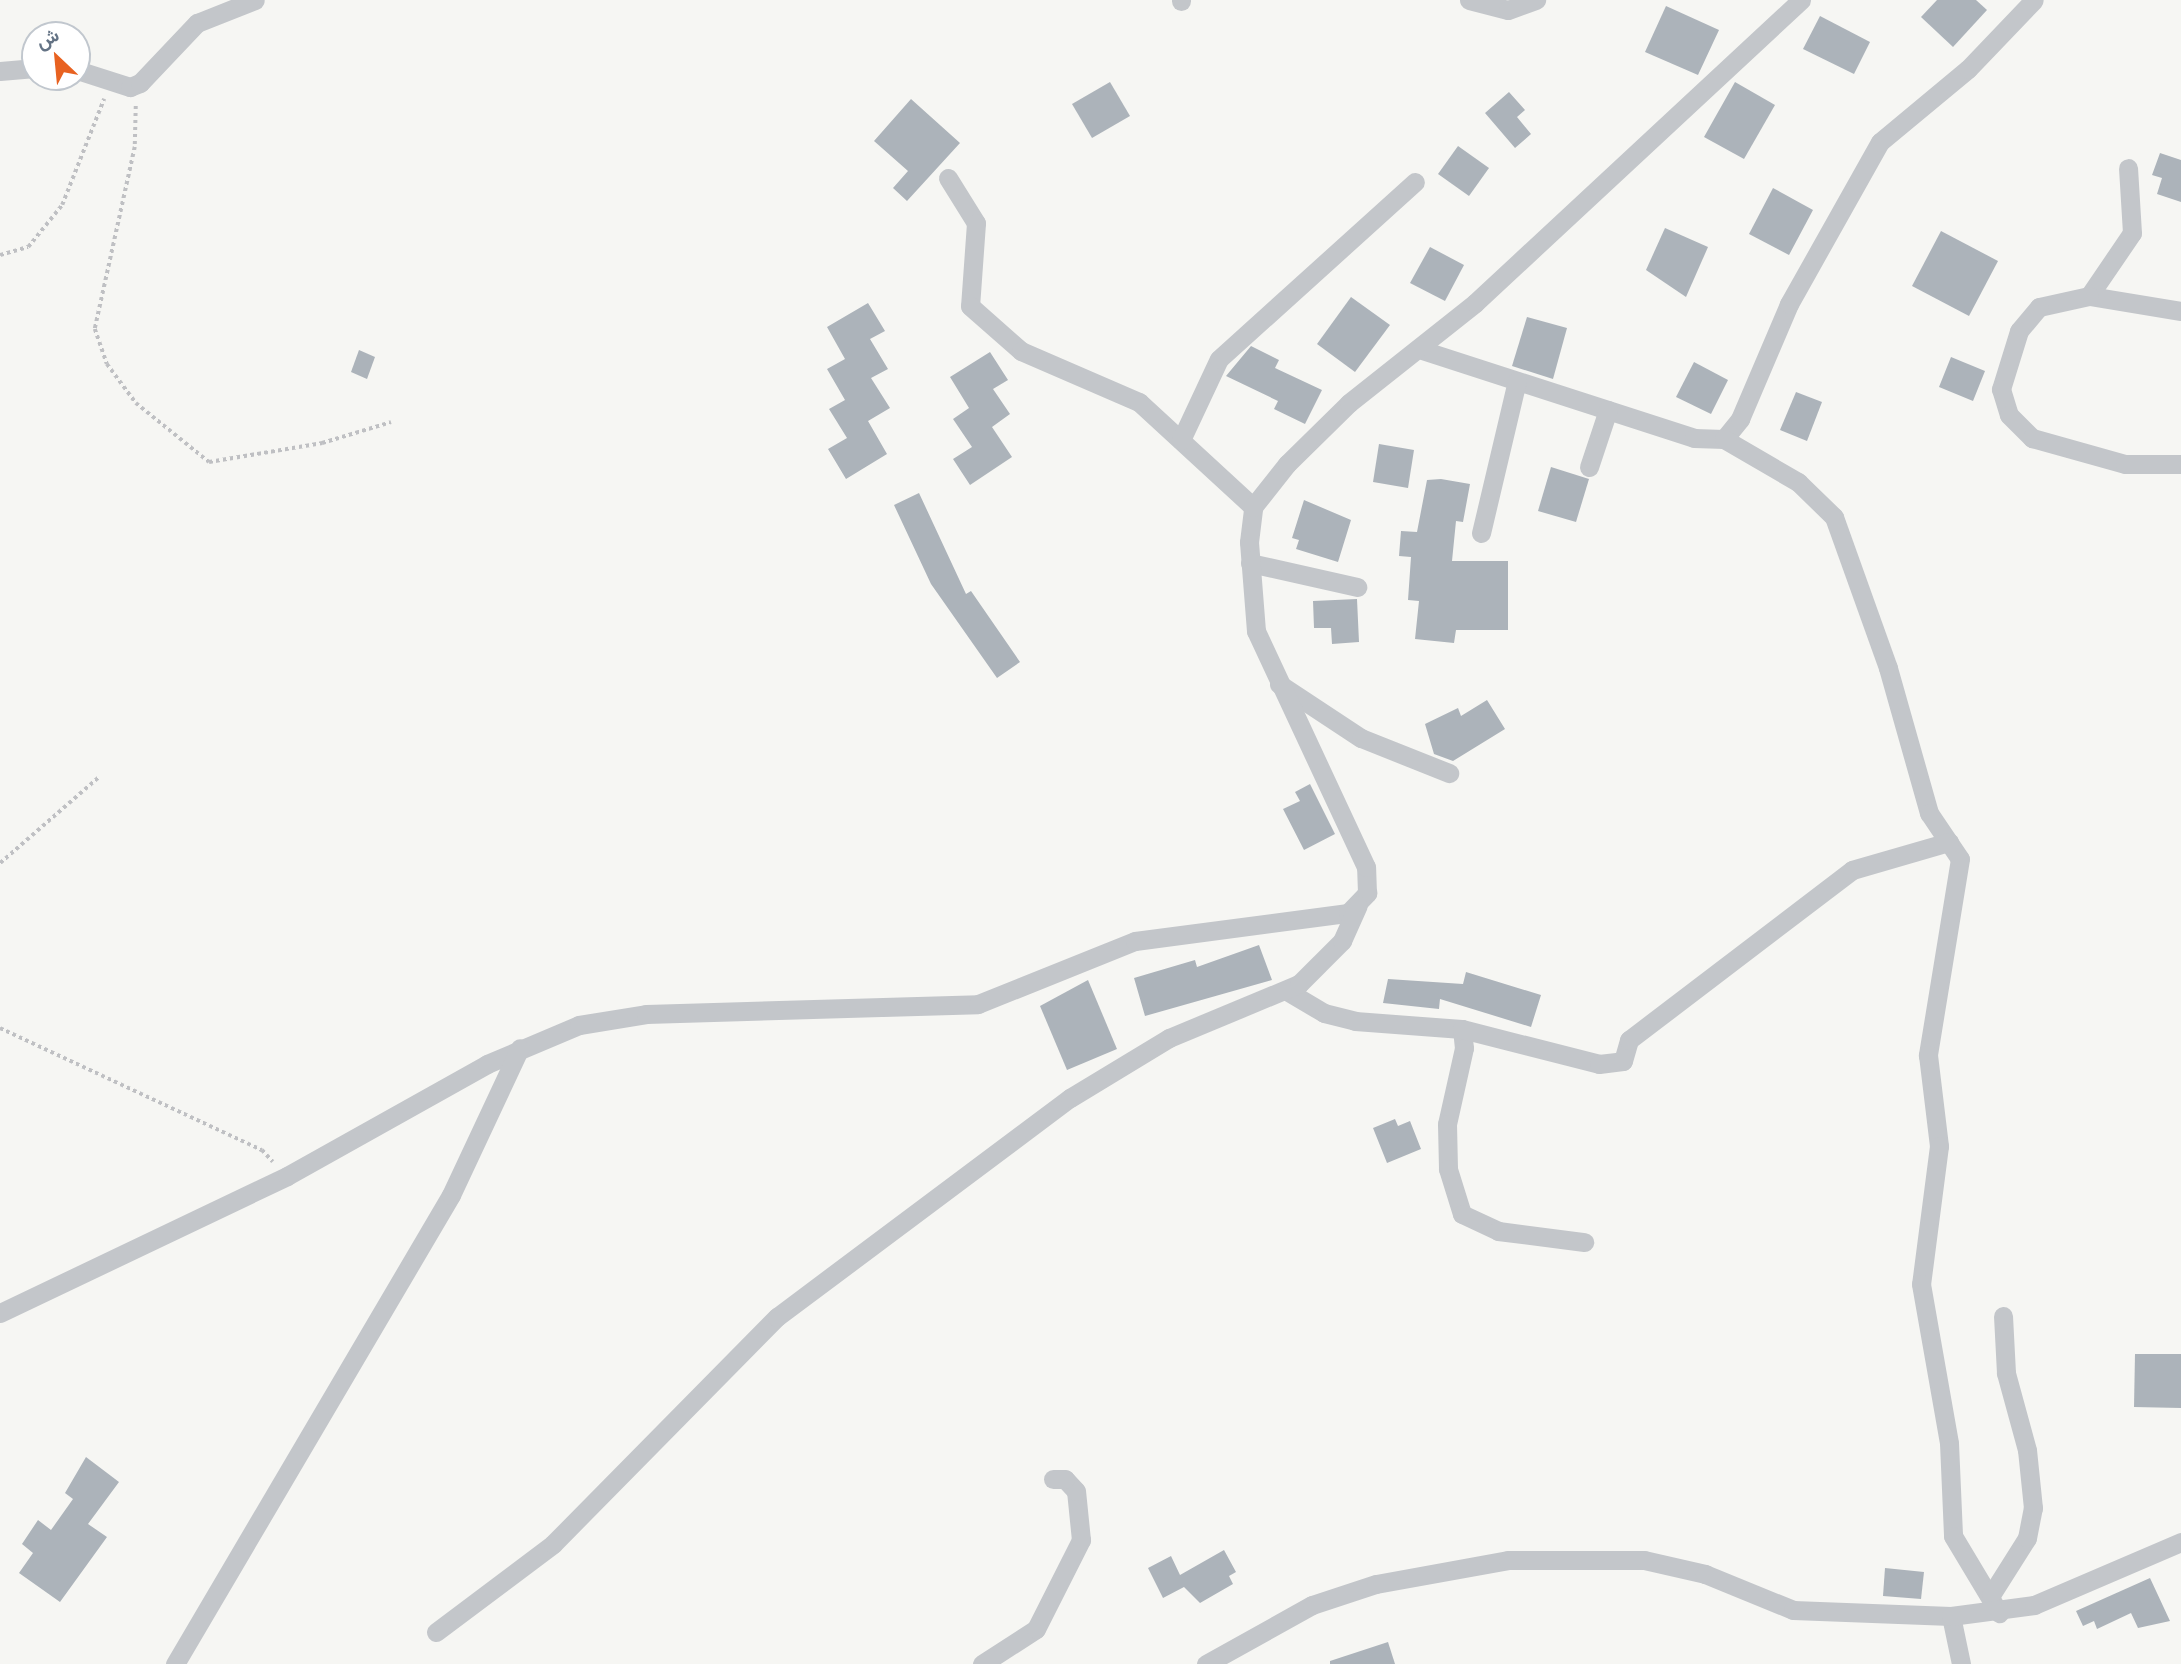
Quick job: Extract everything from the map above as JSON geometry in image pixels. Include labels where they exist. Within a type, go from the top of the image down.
[{"type":"street","points":[[91,75],[130,87],[197,23],[255,0]]},
{"type":"street","points":[[1469,0],[1508,10],[1536,0]]},
{"type":"street","points":[[436,1632],[553,1544],[777,1317],[1070,1098],[1169,1038],[1287,991],[1327,960],[1367,892],[1366,867],[1275,681],[1256,631],[1250,563],[1253,507],[1349,403],[1422,350],[1801,0]]},
{"type":"street","points":[[1724,439],[1740,419],[1789,304],[1880,142],[1968,69],[2034,0]]},
{"type":"street","points":[[0,71],[21,69]]},
{"type":"street","points":[[2089,296],[2132,233],[2128,168]]},
{"type":"street","points":[[948,178],[976,223],[970,306],[1021,351],[1111,386],[1181,440],[1253,507]]},
{"type":"street","points":[[1181,440],[1219,359],[1415,182]]},
{"type":"street","points":[[2181,311],[2089,296],[2039,307],[2020,331],[2001,389],[2009,415],[2032,438],[2125,464],[2181,464]]},
{"type":"street","points":[[1422,350],[1694,438],[1724,439],[1798,482],[1834,517],[1888,668],[1929,813],[1949,842],[1960,876],[1928,1055],[1939,1146],[1921,1284],[1949,1444],[1953,1536],[1995,1604]]},
{"type":"street","points":[[1481,533],[1517,381]]},
{"type":"street","points":[[1589,467],[1608,410]]},
{"type":"street","points":[[1250,563],[1357,587]]},
{"type":"street","points":[[1275,681],[1361,738],[1449,773]]},
{"type":"street","points":[[1287,991],[1324,1013],[1355,1021],[1462,1029],[1599,1064],[1623,1061],[1629,1040],[1852,870],[1949,842]]},
{"type":"street","points":[[0,1312],[287,1176],[520,1048],[615,1016],[978,1004],[1135,941],[1188,930],[1331,920],[1359,904]]},
{"type":"street","points":[[1462,1029],[1464,1048],[1447,1124],[1448,1169],[1462,1214],[1498,1231],[1584,1242]]},
{"type":"street","points":[[176,1664],[451,1195],[520,1048]]},
{"type":"street","points":[[1995,1604],[2027,1538],[2032,1508],[2027,1450],[2006,1373],[2003,1316]]},
{"type":"street","points":[[982,1664],[1035,1629],[1081,1540],[1076,1490],[1065,1479],[1053,1479]]},
{"type":"street","points":[[1206,1664],[1312,1605],[1376,1584],[1559,1557],[1644,1560],[1705,1574],[1793,1610],[1951,1616],[1995,1604],[2034,1605],[2181,1542]]},
{"type":"street","points":[[1951,1616],[1961,1664]]},
{"type":"path","points":[[0,255],[28,247],[62,205],[103,105],[104,80]]},
{"type":"path","points":[[130,87],[138,111],[135,147],[95,329],[107,364],[136,403],[209,462],[322,443],[391,422]]},
{"type":"path","points":[[0,863],[99,777]]},
{"type":"path","points":[[0,1028],[262,1150],[287,1176]]},
{"type":"building","points":[[1937,0],[1976,0],[1987,10],[1953,47],[1921,17]]},
{"type":"building","points":[[1666,6],[1719,30],[1698,75],[1645,52]]},
{"type":"building","points":[[1820,16],[1870,42],[1854,74],[1803,49]]},
{"type":"building","points":[[1110,82],[1130,116],[1092,138],[1072,104]]},
{"type":"building","points":[[1735,82],[1775,105],[1744,159],[1704,137]]},
{"type":"building","points":[[1509,92],[1525,110],[1517,117],[1531,134],[1515,148],[1485,113]]},
{"type":"building","points":[[911,99],[960,143],[907,201],[893,188],[908,171],[874,141]]},
{"type":"building","points":[[1458,146],[1489,168],[1469,196],[1438,174]]},
{"type":"building","points":[[2160,153],[2181,160],[2181,202],[2157,194],[2162,178],[2152,175]]},
{"type":"building","points":[[1773,188],[1813,210],[1789,255],[1749,234]]},
{"type":"building","points":[[1665,228],[1708,247],[1686,297],[1646,270]]},
{"type":"building","points":[[1941,231],[1998,261],[1969,316],[1912,286]]},
{"type":"building","points":[[1430,247],[1464,265],[1445,301],[1410,283]]},
{"type":"building","points":[[1351,297],[1390,325],[1355,372],[1317,344]]},
{"type":"building","points":[[868,303],[885,331],[870,339],[888,369],[871,378],[890,408],[868,421],[887,454],[846,479],[828,449],[847,438],[829,409],[845,400],[827,369],[845,359],[827,327]]},
{"type":"building","points":[[1527,317],[1567,328],[1553,379],[1512,366]]},
{"type":"building","points":[[1251,346],[1279,360],[1275,368],[1322,390],[1305,424],[1274,409],[1278,401],[1226,376]]},
{"type":"building","points":[[359,350],[375,357],[367,379],[351,372]]},
{"type":"building","points":[[990,352],[1008,380],[993,389],[1010,414],[992,427],[1012,457],[970,485],[953,459],[972,447],[953,419],[969,408],[950,377]]},
{"type":"building","points":[[1951,357],[1985,371],[1973,401],[1939,387]]},
{"type":"building","points":[[1694,362],[1728,380],[1711,414],[1676,397]]},
{"type":"building","points":[[1796,392],[1822,402],[1807,441],[1780,430]]},
{"type":"building","points":[[1379,444],[1414,450],[1408,488],[1373,482]]},
{"type":"building","points":[[1551,467],[1589,479],[1576,522],[1538,511]]},
{"type":"building","points":[[1441,479],[1470,484],[1463,522],[1456,521],[1452,561],[1508,561],[1508,630],[1456,630],[1454,643],[1415,639],[1419,601],[1408,600],[1411,557],[1399,556],[1401,531],[1417,532],[1427,480]]},
{"type":"building","points":[[919,493],[966,594],[971,591],[1020,662],[997,678],[931,584],[894,505]]},
{"type":"building","points":[[1304,500],[1351,520],[1338,562],[1296,549],[1299,540],[1292,538]]},
{"type":"building","points":[[1357,599],[1359,642],[1332,644],[1331,628],[1314,628],[1313,601]]},
{"type":"building","points":[[1487,700],[1505,729],[1453,761],[1434,754],[1425,724],[1458,708],[1461,716]]},
{"type":"building","points":[[1310,784],[1335,834],[1304,850],[1283,809],[1300,801],[1295,792]]},
{"type":"building","points":[[1259,945],[1272,980],[1145,1016],[1134,978],[1195,960],[1197,967]]},
{"type":"building","points":[[1466,972],[1541,995],[1531,1027],[1440,999],[1439,1009],[1383,1003],[1388,979],[1463,984]]},
{"type":"building","points":[[1088,980],[1117,1049],[1067,1070],[1040,1006]]},
{"type":"building","points":[[1395,1119],[1398,1126],[1410,1121],[1421,1149],[1387,1163],[1373,1128]]},
{"type":"building","points":[[2135,1354],[2181,1354],[2181,1408],[2134,1407]]},
{"type":"building","points":[[86,1457],[119,1482],[88,1524],[107,1537],[60,1602],[19,1573],[33,1553],[22,1544],[38,1520],[51,1530],[73,1499],[65,1493]]},
{"type":"building","points":[[1224,1550],[1236,1572],[1229,1576],[1233,1584],[1200,1603],[1184,1587],[1163,1598],[1148,1568],[1171,1556],[1180,1575]]},
{"type":"building","points":[[1885,1568],[1924,1572],[1921,1599],[1883,1596]]},
{"type":"building","points":[[2150,1578],[2170,1621],[2138,1628],[2131,1613],[2097,1629],[2094,1621],[2083,1626],[2076,1611]]},
{"type":"building","points":[[1388,1642],[1395,1664],[1330,1664],[1330,1661]]}]
